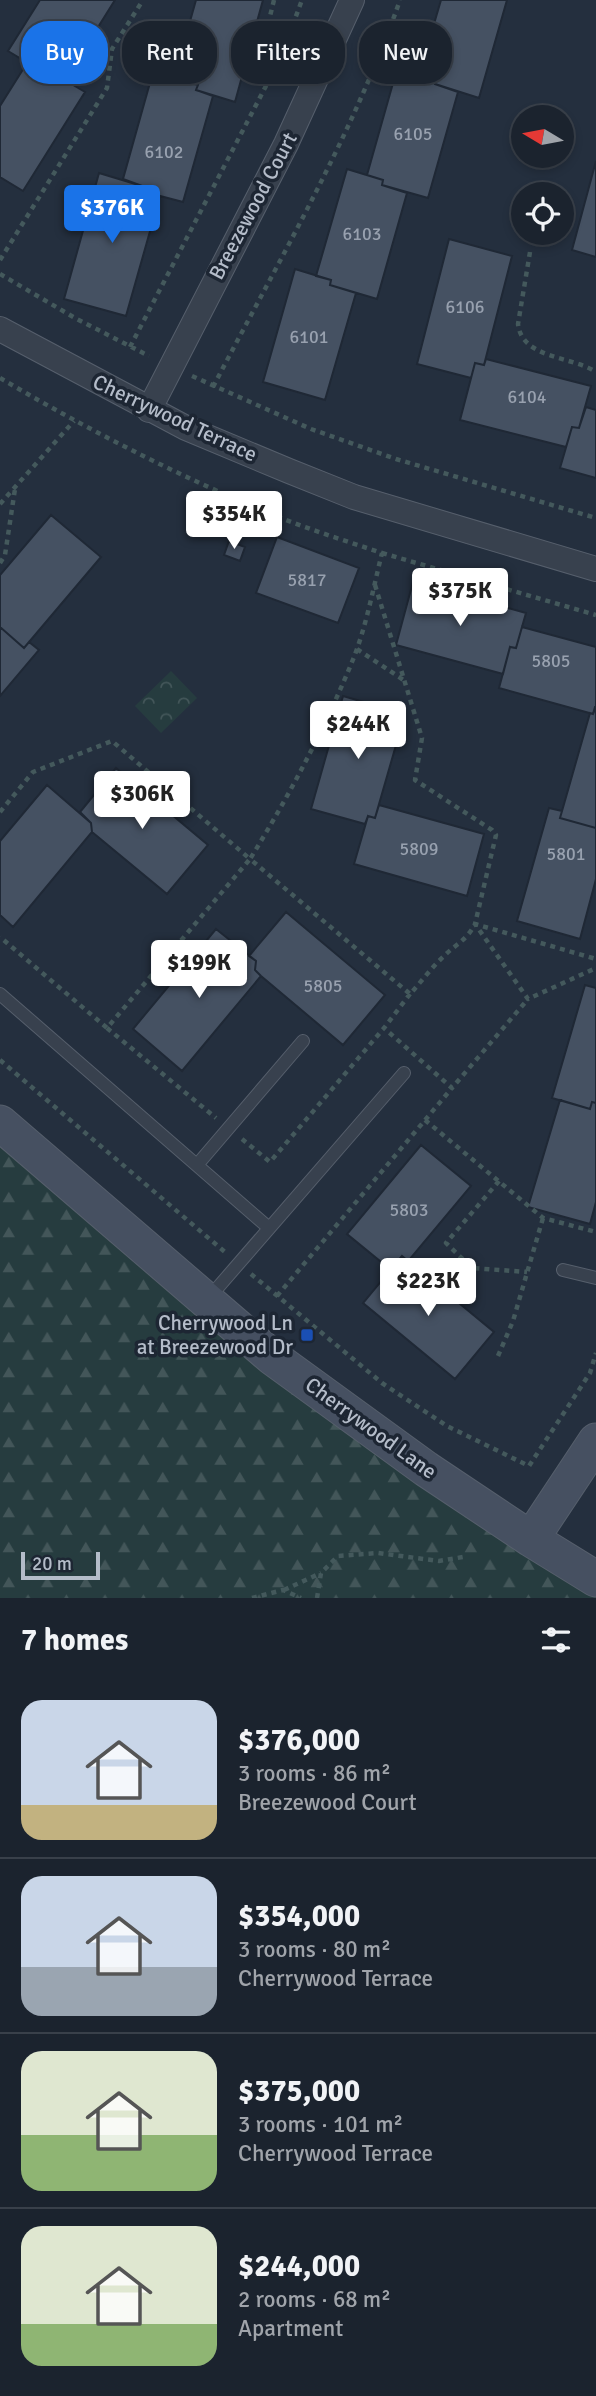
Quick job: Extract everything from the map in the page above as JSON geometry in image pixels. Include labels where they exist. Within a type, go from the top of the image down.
[{"type":"street","name":"Breezewood Court","points":[[149,410],[286,144],[352,0]]},
{"type":"street","name":"Cherrywood Terrace","points":[[0,330],[186,428],[354,496],[596,569]]},
{"type":"street","name":"Cherrywood Lane","points":[[0,1123],[272,1357],[426,1469],[596,1579]]},
{"type":"street","points":[[531,1539],[596,1441]]},
{"type":"lane","points":[[0,995],[269,1228]]},
{"type":"lane","points":[[197,1165],[303,1041]]},
{"type":"lane","points":[[207,1301],[404,1073]]},
{"type":"lane","points":[[563,1270],[596,1278]]},
{"type":"path","points":[[0,260],[107,88],[112,49],[143,0]]},
{"type":"path","points":[[269,21],[274,0]]},
{"type":"path","points":[[294,21],[302,0]]},
{"type":"path","points":[[213,387],[349,124],[386,41],[400,0]]},
{"type":"path","points":[[130,347],[267,84]]},
{"type":"path","points":[[530,251],[518,324],[519,334],[534,349],[596,372]]},
{"type":"path","points":[[0,274],[130,347],[213,387],[311,429],[396,459],[596,518]]},
{"type":"path","points":[[0,378],[74,421],[283,519],[382,553],[596,615]]},
{"type":"path","points":[[0,504],[74,421]]},
{"type":"path","points":[[0,563],[5,555],[15,487]]},
{"type":"path","points":[[0,937],[107,1028],[250,859],[277,816],[317,739],[357,649],[382,553]]},
{"type":"path","points":[[374,583],[422,738],[415,780],[496,835],[475,924],[469,935],[446,954],[384,1028],[452,1088]]},
{"type":"path","points":[[357,649],[405,682]]},
{"type":"path","points":[[0,812],[33,772],[112,741],[410,994]]},
{"type":"path","points":[[475,924],[596,959]]},
{"type":"path","points":[[475,924],[528,999]]},
{"type":"path","points":[[277,1296],[528,999],[596,968]]},
{"type":"path","points":[[0,1060],[238,1264],[382,1383],[447,1426],[529,1466],[590,1373],[596,1353]]},
{"type":"path","points":[[425,1120],[543,1218],[596,1232]]},
{"type":"path","points":[[499,1181],[446,1243],[472,1268],[527,1272]]},
{"type":"path","points":[[498,1356],[513,1321],[543,1218]]},
{"type":"path","points":[[252,1598],[283,1590],[321,1573],[338,1556],[378,1553],[439,1561],[463,1556]]},
{"type":"path","points":[[317,1598],[321,1573]]},
{"type":"path","points":[[283,1590],[301,1598]]},
{"type":"green space","points":[[171,671],[197,698],[161,733],[135,706]]},
{"type":"green space","points":[[0,1123],[272,1357],[596,1579],[596,1598],[0,1598]]},
{"type":"building","points":[[40,0],[115,0],[102,21],[27,21]]},
{"type":"building","points":[[40,0],[115,0],[102,21],[27,21]]},
{"type":"building","points":[[196,0],[263,0],[257,21],[231,21],[231,84],[240,84],[235,102],[196,90],[198,85],[195,84],[217,84],[217,21],[190,21]]},
{"type":"building","points":[[196,0],[263,0],[257,21],[231,21],[231,84],[240,84],[235,102],[196,90],[198,85],[195,84],[217,84],[217,21],[190,21]]},
{"type":"building","points":[[441,0],[507,0],[479,98],[435,84],[452,84],[452,21],[435,21]]},
{"type":"building","points":[[21,30],[21,59],[8,51]]},
{"type":"building","points":[[21,30],[21,59],[8,51]]},
{"type":"building","points":[[21,73],[21,84],[71,84],[85,92],[23,191],[0,177],[0,106]]},
{"type":"building","points":[[21,73],[21,84],[71,84],[85,92],[23,191],[0,177],[0,106]]},
{"type":"building","points":[[150,84],[195,84],[198,85],[196,90],[213,96],[183,202],[141,191],[142,186],[123,179]]},
{"type":"building","points":[[150,84],[195,84],[198,85],[196,90],[213,96],[183,202],[141,191],[142,186],[123,179]]},
{"type":"building","points":[[393,84],[435,84],[458,92],[428,198],[382,185],[383,180],[367,175]]},
{"type":"building","points":[[596,161],[596,257],[572,250]]},
{"type":"building","points":[[347,169],[383,180],[382,185],[407,193],[377,299],[330,285],[331,280],[316,276]]},
{"type":"building","points":[[99,173],[142,186],[141,191],[160,196],[126,316],[64,299]]},
{"type":"building","points":[[99,173],[142,186],[141,191],[160,196],[126,316],[64,299]]},
{"type":"building","points":[[449,239],[512,256],[484,365],[475,363],[471,378],[417,364]]},
{"type":"building","points":[[295,269],[331,280],[330,285],[356,293],[325,400],[263,382]]},
{"type":"building","points":[[486,359],[591,386],[579,428],[572,427],[566,447],[460,420],[475,363],[484,365]]},
{"type":"building","points":[[586,407],[596,410],[596,478],[560,468],[572,427],[579,428]]},
{"type":"building","points":[[51,515],[101,557],[24,648],[0,627],[0,575]]},
{"type":"building","points":[[51,515],[101,557],[24,648],[0,627],[0,575]]},
{"type":"building","points":[[277,537],[359,568],[338,623],[256,593]]},
{"type":"building","points":[[229,541],[245,547],[240,561],[224,555]]},
{"type":"building","points":[[413,582],[526,613],[516,648],[510,647],[503,674],[396,645]]},
{"type":"building","points":[[0,627],[24,648],[29,642],[39,650],[0,696]]},
{"type":"building","points":[[0,627],[24,648],[29,642],[39,650],[0,696]]},
{"type":"building","points":[[522,627],[596,647],[596,707],[593,714],[499,688],[510,647],[516,648]]},
{"type":"building","points":[[343,696],[405,714],[375,818],[368,816],[365,824],[311,809]]},
{"type":"building","points":[[595,707],[596,828],[560,818],[590,713],[593,714]]},
{"type":"building","points":[[116,768],[208,845],[167,894],[92,832],[91,823],[80,812]]},
{"type":"building","points":[[116,768],[208,845],[167,894],[92,832],[91,823],[80,812]]},
{"type":"building","points":[[47,785],[91,823],[92,832],[13,927],[0,915],[0,841]]},
{"type":"building","points":[[47,785],[91,823],[92,832],[13,927],[0,915],[0,841]]},
{"type":"building","points":[[379,805],[484,834],[467,896],[354,864],[368,816],[375,818]]},
{"type":"building","points":[[549,808],[562,811],[560,818],[596,828],[596,879],[580,939],[517,921]]},
{"type":"building","points":[[286,912],[385,995],[343,1045],[261,976],[255,970],[256,961],[249,956]]},
{"type":"building","points":[[216,929],[256,961],[255,970],[261,976],[182,1071],[133,1029]]},
{"type":"building","points":[[585,985],[596,988],[596,1103],[592,1102],[590,1109],[552,1098]]},
{"type":"building","points":[[560,1100],[590,1109],[592,1102],[596,1103],[596,1202],[590,1224],[528,1207]]},
{"type":"building","points":[[421,1145],[471,1186],[410,1259],[400,1259],[391,1270],[347,1234]]},
{"type":"building","points":[[402,1256],[494,1332],[455,1379],[363,1303]]},
{"type":"place","name":"Cherrywood Ln at Breezewood Dr","points":[[307,1335]]}]
